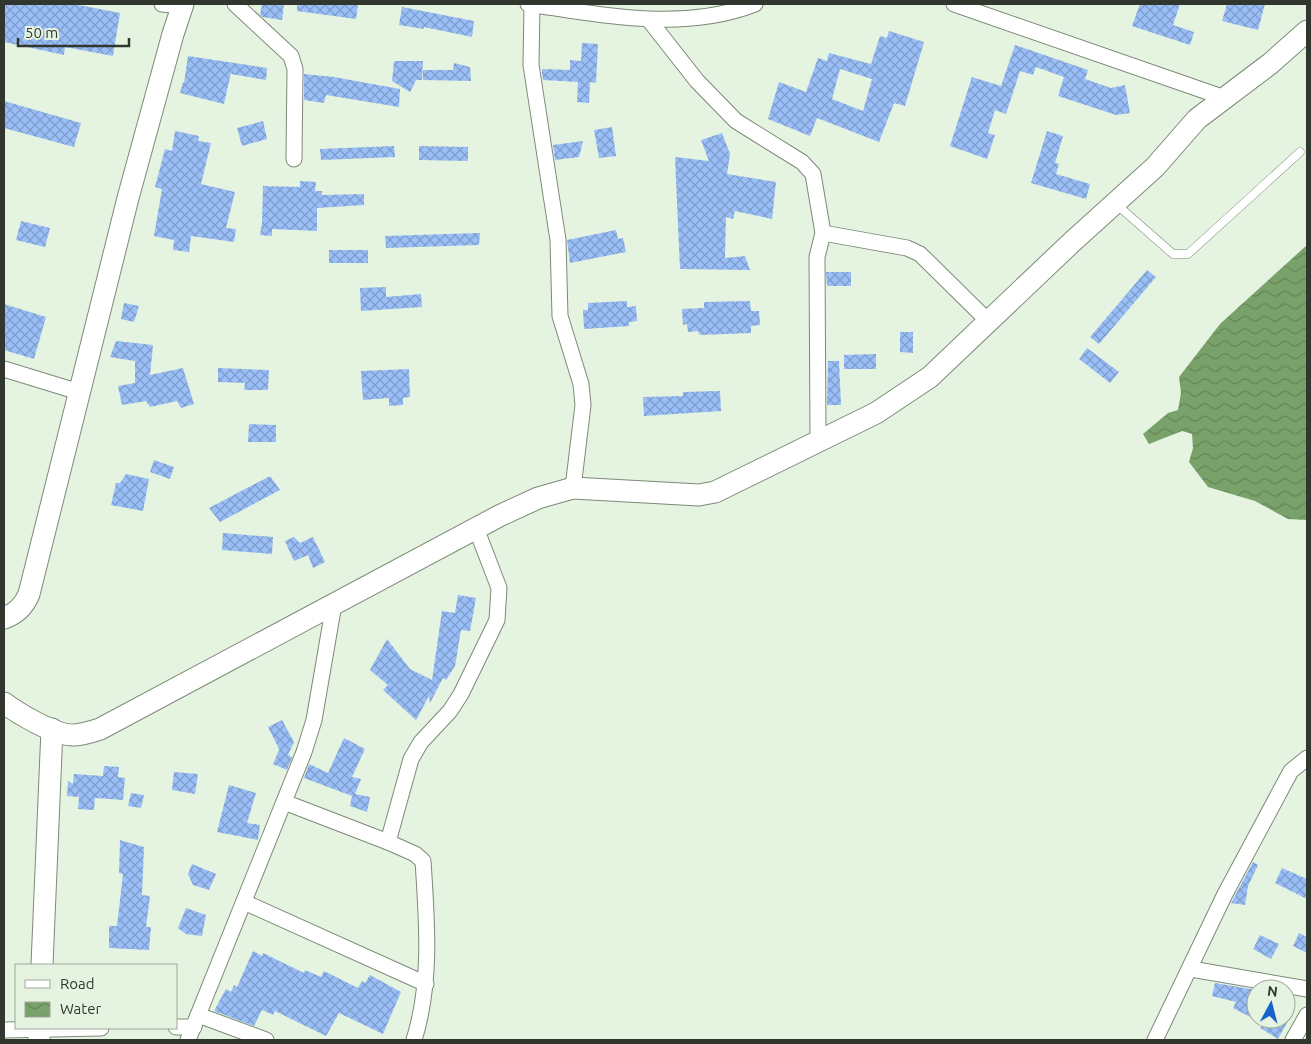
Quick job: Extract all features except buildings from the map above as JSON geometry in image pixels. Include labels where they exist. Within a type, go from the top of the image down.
[{"type":"street","points":[[235,4],[291,56],[295,69],[294,159]]},
{"type":"street","points":[[528,4],[648,20],[719,15],[756,4]]},
{"type":"street","points":[[532,4],[531,65],[558,240],[559,308],[581,384],[583,405],[573,488]]},
{"type":"street","points":[[954,4],[1224,98]]},
{"type":"street","points":[[4,623],[21,607],[29,594],[176,5]]},
{"type":"street","points":[[648,20],[697,81],[736,121],[802,162],[813,174],[823,233],[817,257],[818,440]]},
{"type":"street","points":[[4,703],[15,711],[52,729],[70,735],[85,734],[100,729],[476,528],[538,498],[573,488],[699,495],[715,492],[876,413],[930,377],[988,321],[1156,167],[1197,119],[1302,37]]},
{"type":"street","points":[[823,233],[907,248],[920,254],[988,321]]},
{"type":"street","points":[[4,368],[79,392]]},
{"type":"street","points":[[388,842],[411,759],[421,742],[450,711],[461,694],[497,620],[499,588],[476,528]]},
{"type":"street","points":[[193,1027],[284,802],[314,720],[334,604]]},
{"type":"street","points":[[42,964],[52,729]]},
{"type":"street","points":[[1155,1040],[1226,894],[1291,771],[1307,758]]},
{"type":"street","points":[[284,802],[388,842],[415,854],[423,861],[427,925],[426,984],[423,1011],[414,1040]]},
{"type":"street","points":[[244,902],[426,984]]},
{"type":"street","points":[[1191,969],[1307,988]]},
{"type":"street","points":[[1293,1040],[1307,1014]]},
{"type":"street","points":[[178,1027],[193,1027],[266,1040]]},
{"type":"street","points":[[4,1030],[39,1033],[88,1029]]},
{"type":"lane","points":[[1116,204],[1173,254],[1188,254],[1300,152]]},
{"type":"water","points":[[1307,245],[1307,520],[1288,519],[1255,501],[1208,487],[1189,462],[1193,448],[1192,434],[1182,431],[1149,444],[1143,434],[1168,413],[1178,410],[1181,393],[1179,377],[1220,324]]}]
